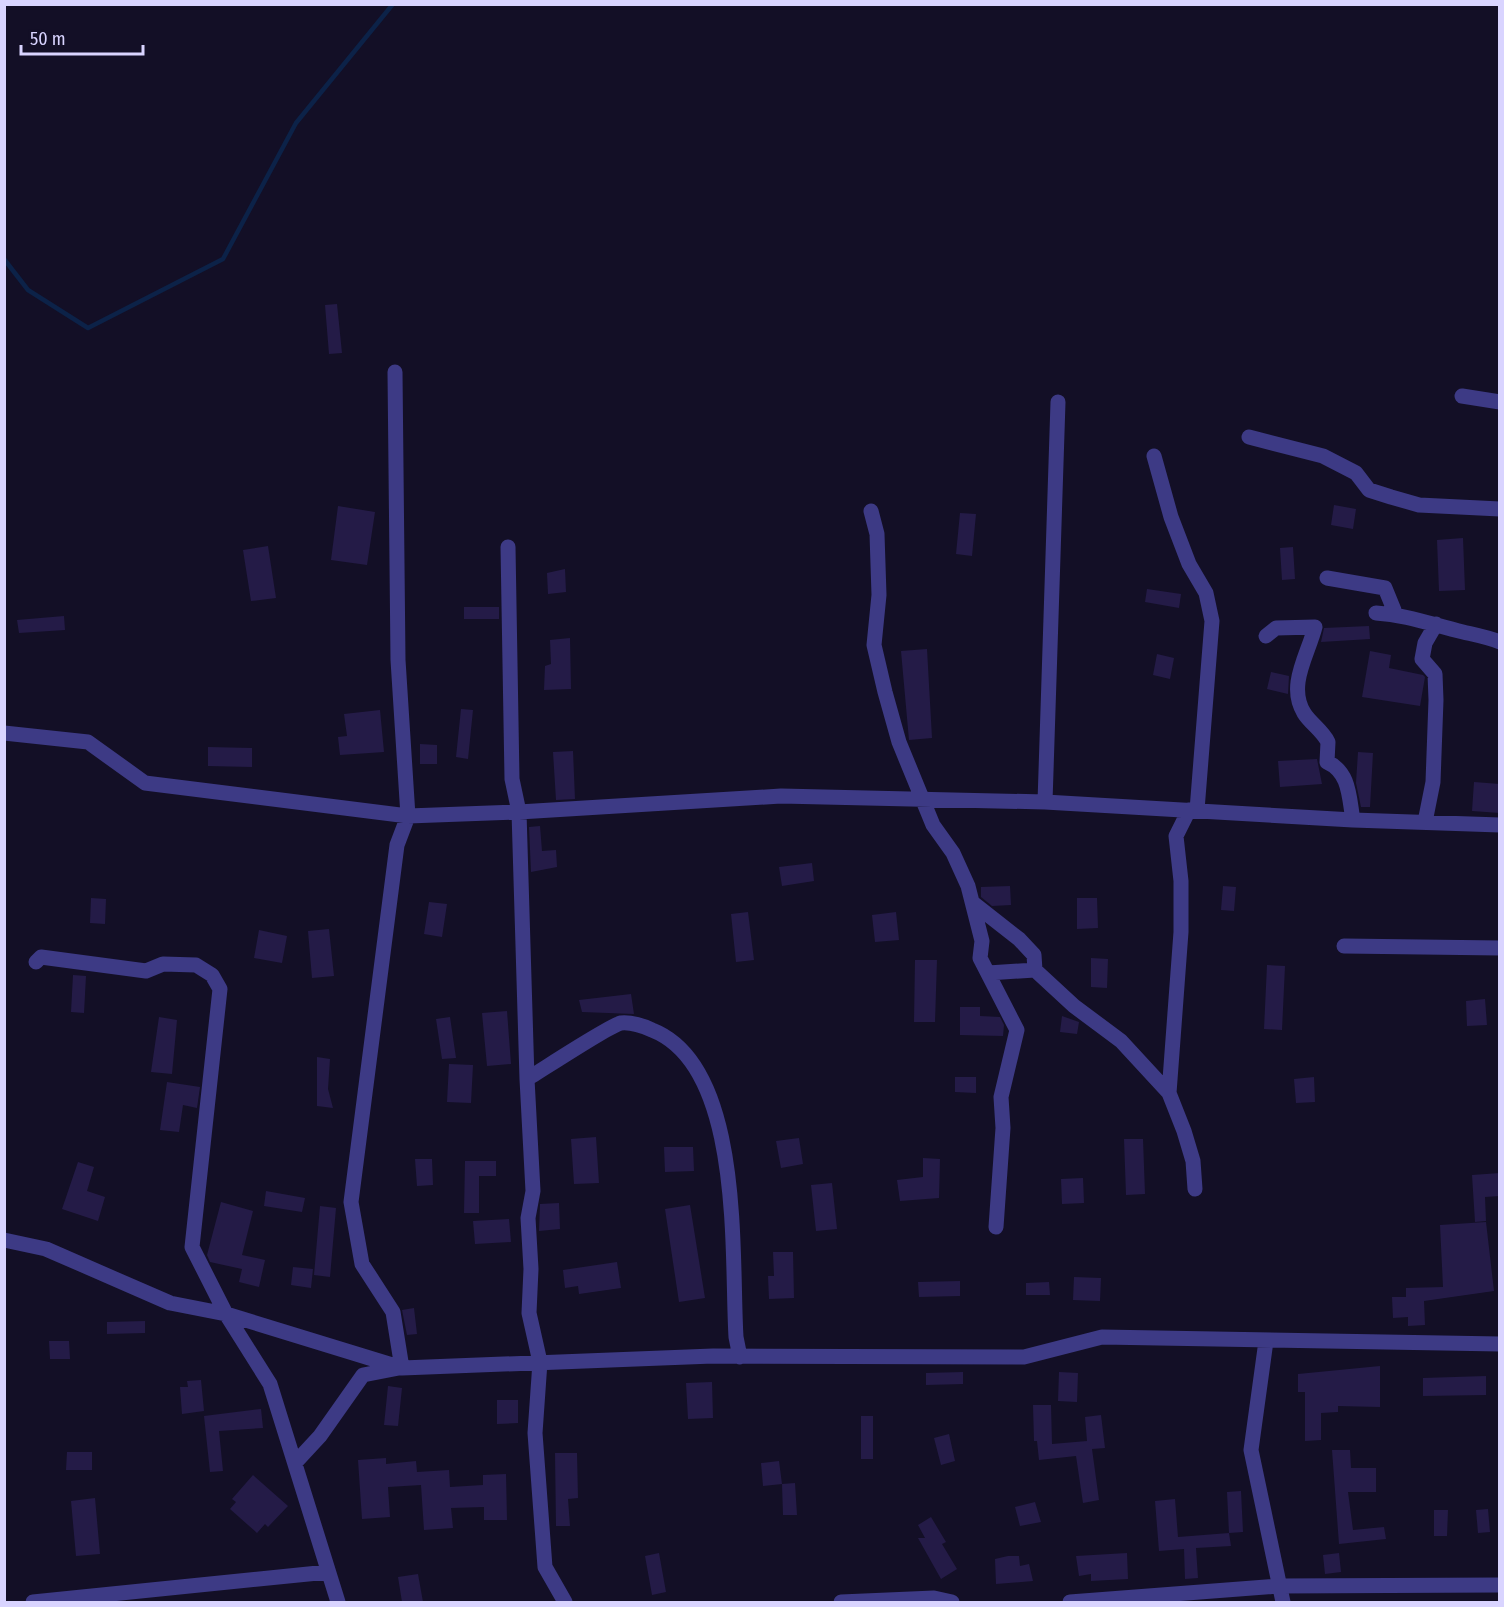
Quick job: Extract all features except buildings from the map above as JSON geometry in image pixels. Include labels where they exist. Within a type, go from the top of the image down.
[{"type":"street","points":[[395,372],[398,660],[408,816],[397,845],[351,1202],[362,1264],[393,1312],[402,1368]]},
{"type":"street","points":[[1462,396],[1500,402]]},
{"type":"street","points":[[1045,802],[1058,402]]},
{"type":"street","points":[[1250,437],[1323,456],[1356,472],[1369,490],[1391,497],[1441,507],[1469,505],[1500,509]]},
{"type":"street","points":[[1154,456],[1171,517],[1189,564],[1206,593],[1212,621],[1193,810],[1176,836],[1181,882],[1181,932],[1169,1093]]},
{"type":"street","points":[[872,511],[877,534],[879,595],[874,645],[899,742],[933,825],[953,854],[973,903],[982,940],[980,958],[1017,1030],[1001,1097],[1003,1128],[996,1227]]},
{"type":"street","points":[[508,547],[512,779],[519,812],[527,1079],[533,1191],[528,1218],[531,1269],[529,1313],[540,1362],[536,1433],[545,1567],[565,1602]]},
{"type":"street","points":[[1327,578],[1385,588],[1394,610],[1383,614],[1436,624],[1500,642]]},
{"type":"street","points":[[1425,822],[1433,782],[1436,700],[1435,674],[1422,659],[1425,643],[1436,624]]},
{"type":"street","points":[[1266,636],[1276,628],[1315,627],[1306,660],[1298,675],[1298,701],[1305,715],[1328,742],[1327,762],[1343,775],[1348,787],[1353,820]]},
{"type":"street","points":[[4,733],[88,742],[145,783],[408,816],[519,812],[781,796],[1045,802],[1353,820],[1500,825]]},
{"type":"street","points":[[973,903],[1000,922],[1034,955],[1035,970],[1074,1006],[1121,1041],[1169,1093],[1184,1131],[1192,1161],[1195,1189]]},
{"type":"street","points":[[982,940],[1000,922]]},
{"type":"street","points":[[1344,946],[1500,948]]},
{"type":"street","points":[[36,962],[41,957],[146,971],[163,964],[196,965],[212,975],[220,989],[192,1247],[226,1314],[270,1384],[338,1602]]},
{"type":"street","points":[[988,974],[1035,970]]},
{"type":"street","points":[[527,1079],[620,1023],[643,1026],[666,1035],[687,1054],[709,1092],[726,1163],[731,1204],[736,1337],[740,1358]]},
{"type":"street","points":[[4,1240],[46,1250],[170,1303],[226,1314],[402,1368]]},
{"type":"street","points":[[295,1463],[320,1436],[363,1375],[402,1368],[713,1356],[740,1358],[1024,1357],[1102,1337],[1500,1344]]},
{"type":"street","points":[[1266,1341],[1251,1450],[1283,1602]]},
{"type":"street","points":[[33,1602],[328,1572]]},
{"type":"street","points":[[1070,1602],[1278,1586],[1500,1585]]},
{"type":"street","points":[[840,1602],[933,1598],[952,1602]]},
{"type":"waterway","points":[[4,259],[28,290],[88,328],[223,259],[296,123],[393,4]]}]
